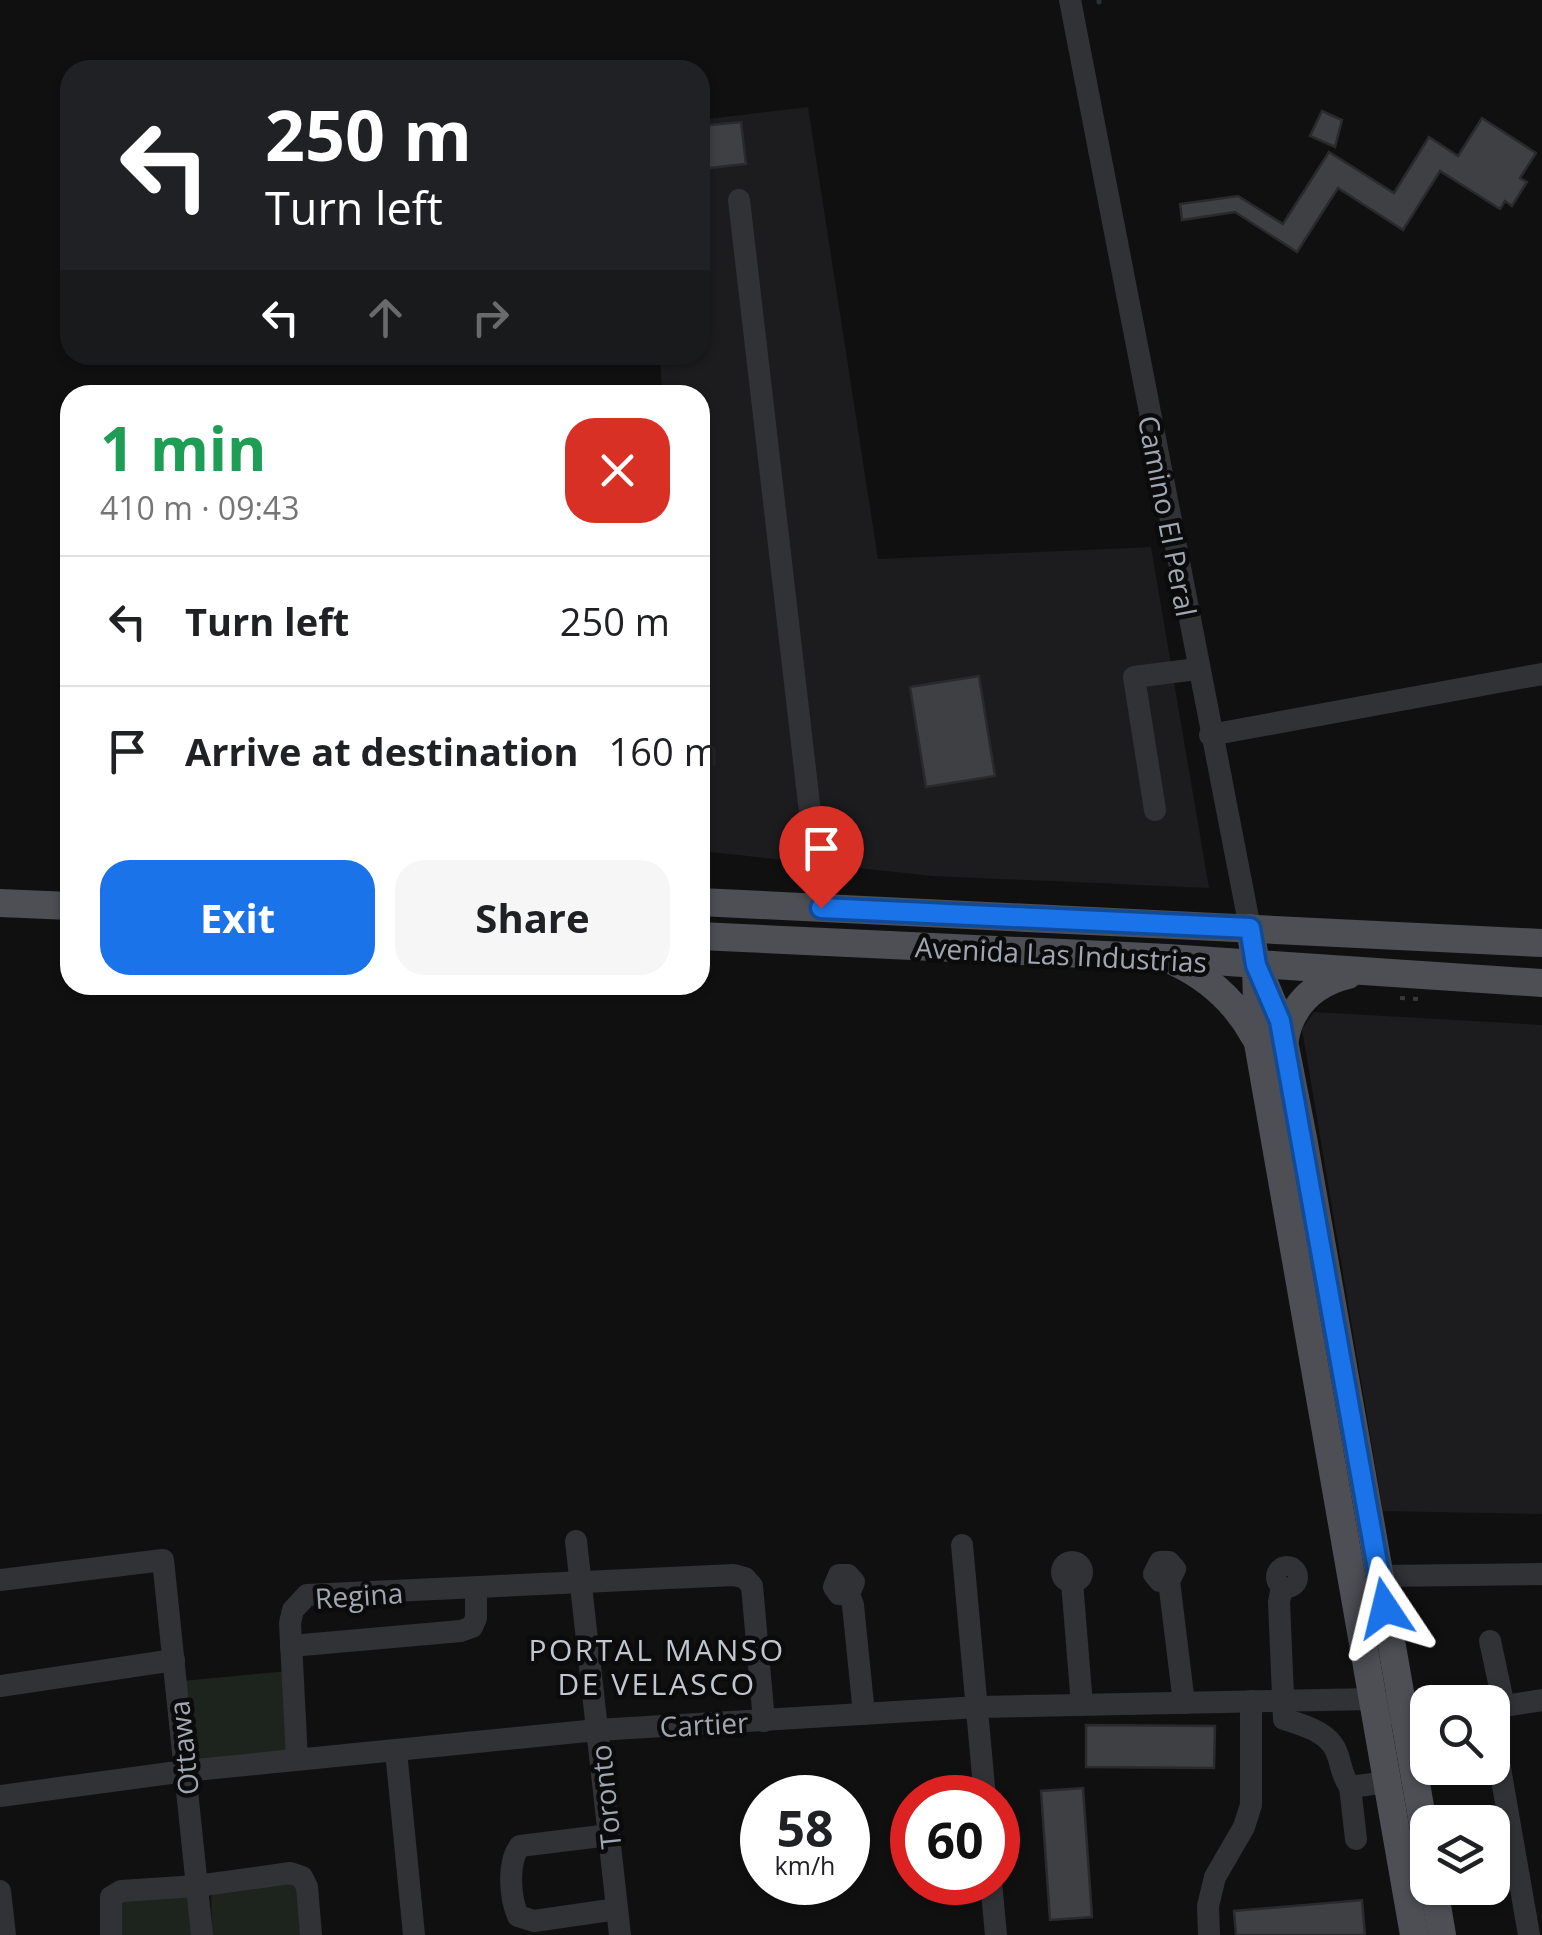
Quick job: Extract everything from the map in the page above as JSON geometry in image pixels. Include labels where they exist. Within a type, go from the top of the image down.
[{"type":"main road","name":"Avenida Las Industrias","points":[[710,902],[1542,943]]},
{"type":"main road","points":[[0,904],[60,906]]},
{"type":"main road","points":[[1250,928],[1326,1364],[1373,1699],[1414,1935]]},
{"type":"main road","name":"Avenida Las Industrias","points":[[710,936],[1168,958],[1542,983]]},
{"type":"main road","points":[[1168,958],[1216,988],[1271,1044]]},
{"type":"main road","points":[[1271,1044],[1306,996],[1324,983],[1358,972]]},
{"type":"main road","points":[[1326,1364],[1410,1695]]},
{"type":"main road","points":[[1437,1905],[1442,1935]]},
{"type":"street","name":"Camino El Peral","points":[[1070,0],[1087,104],[1250,928]]},
{"type":"street","points":[[739,200],[821,908]]},
{"type":"street","points":[[1155,810],[1134,678],[1198,668]]},
{"type":"street","points":[[1210,734],[1542,674]]},
{"type":"street","name":"Toronto","points":[[576,1541],[620,1935]]},
{"type":"street","points":[[962,1544],[983,1775]]},
{"type":"street","name":"Ottawa","points":[[0,1580],[163,1560],[202,1935]]},
{"type":"street","points":[[1380,1576],[1542,1574]]},
{"type":"street","name":"Regina","points":[[297,1759],[290,1646],[292,1610],[306,1596],[734,1575],[746,1578],[752,1586],[764,1721]]},
{"type":"street","points":[[1169,1580],[1184,1703]]},
{"type":"street","points":[[1072,1582],[1082,1705]]},
{"type":"street","points":[[1282,1587],[1279,1602],[1284,1718],[1322,1733],[1338,1752],[1341,1775],[1350,1787],[1356,1839]]},
{"type":"street","points":[[290,1646],[462,1632],[472,1627],[476,1618],[476,1589]]},
{"type":"street","points":[[848,1594],[853,1605],[864,1714]]},
{"type":"street","points":[[1490,1641],[1494,1685]]},
{"type":"street","points":[[0,1686],[174,1660]]},
{"type":"street","points":[[1373,1699],[1410,1716]]},
{"type":"street","name":"Cartier","points":[[0,1796],[185,1771],[597,1730],[978,1707],[1373,1699]]},
{"type":"street","points":[[1510,1708],[1542,1700]]},
{"type":"street","points":[[1209,1935],[1208,1906],[1215,1877],[1244,1828],[1252,1805],[1252,1702]]},
{"type":"street","points":[[396,1751],[414,1935]]},
{"type":"street","points":[[1350,1787],[1388,1782]]},
{"type":"street","points":[[1507,1785],[1529,1935]]},
{"type":"street","points":[[609,1834],[520,1846],[512,1861],[514,1907],[518,1916],[534,1920],[616,1909]]},
{"type":"street","points":[[111,1935],[111,1897],[121,1890],[196,1886],[290,1873],[302,1877],[307,1887],[311,1935]]},
{"type":"street","points":[[0,1891],[5,1935]]},
{"type":"street","points":[[994,1905],[996,1935]]},
{"type":"shaded area","points":[[808,107],[878,559],[1151,547],[1209,888],[933,876],[710,852],[710,385],[662,385],[660,365],[710,365],[710,119]]},
{"type":"shaded area","points":[[1314,1012],[1542,1025],[1542,1514],[1383,1511],[1302,1029]]},
{"type":"shaded area","points":[[287,1671],[292,1756],[191,1767],[182,1681]]},
{"type":"shaded area","points":[[295,1878],[306,1935],[212,1935],[211,1892]]},
{"type":"shaded area","points":[[188,1892],[195,1935],[115,1935],[119,1896]]},
{"type":"building","points":[[1322,111],[1342,120],[1335,147],[1310,136]]},
{"type":"building","points":[[1482,118],[1536,153],[1520,178],[1527,182],[1512,206],[1505,201],[1500,209],[1440,171],[1403,230],[1338,188],[1297,252],[1235,212],[1182,220],[1180,204],[1238,196],[1283,224],[1329,152],[1394,193],[1429,137],[1458,156]]},
{"type":"building","points":[[741,122],[746,164],[710,168],[710,125]]},
{"type":"building","points":[[979,676],[995,776],[926,787],[910,687]]},
{"type":"building","points":[[1086,1725],[1215,1726],[1214,1768],[1086,1767]]},
{"type":"building","points":[[1083,1788],[1092,1917],[1050,1920],[1041,1791]]},
{"type":"building","points":[[1362,1900],[1365,1935],[1236,1935],[1234,1911]]},
{"type":"district","name":"PORTAL MANSO DE VELASCO","points":[[657,1666]]},
{"type":"route","points":[[821,908],[1250,928],[1256,965],[1280,1021],[1385,1608]]}]
